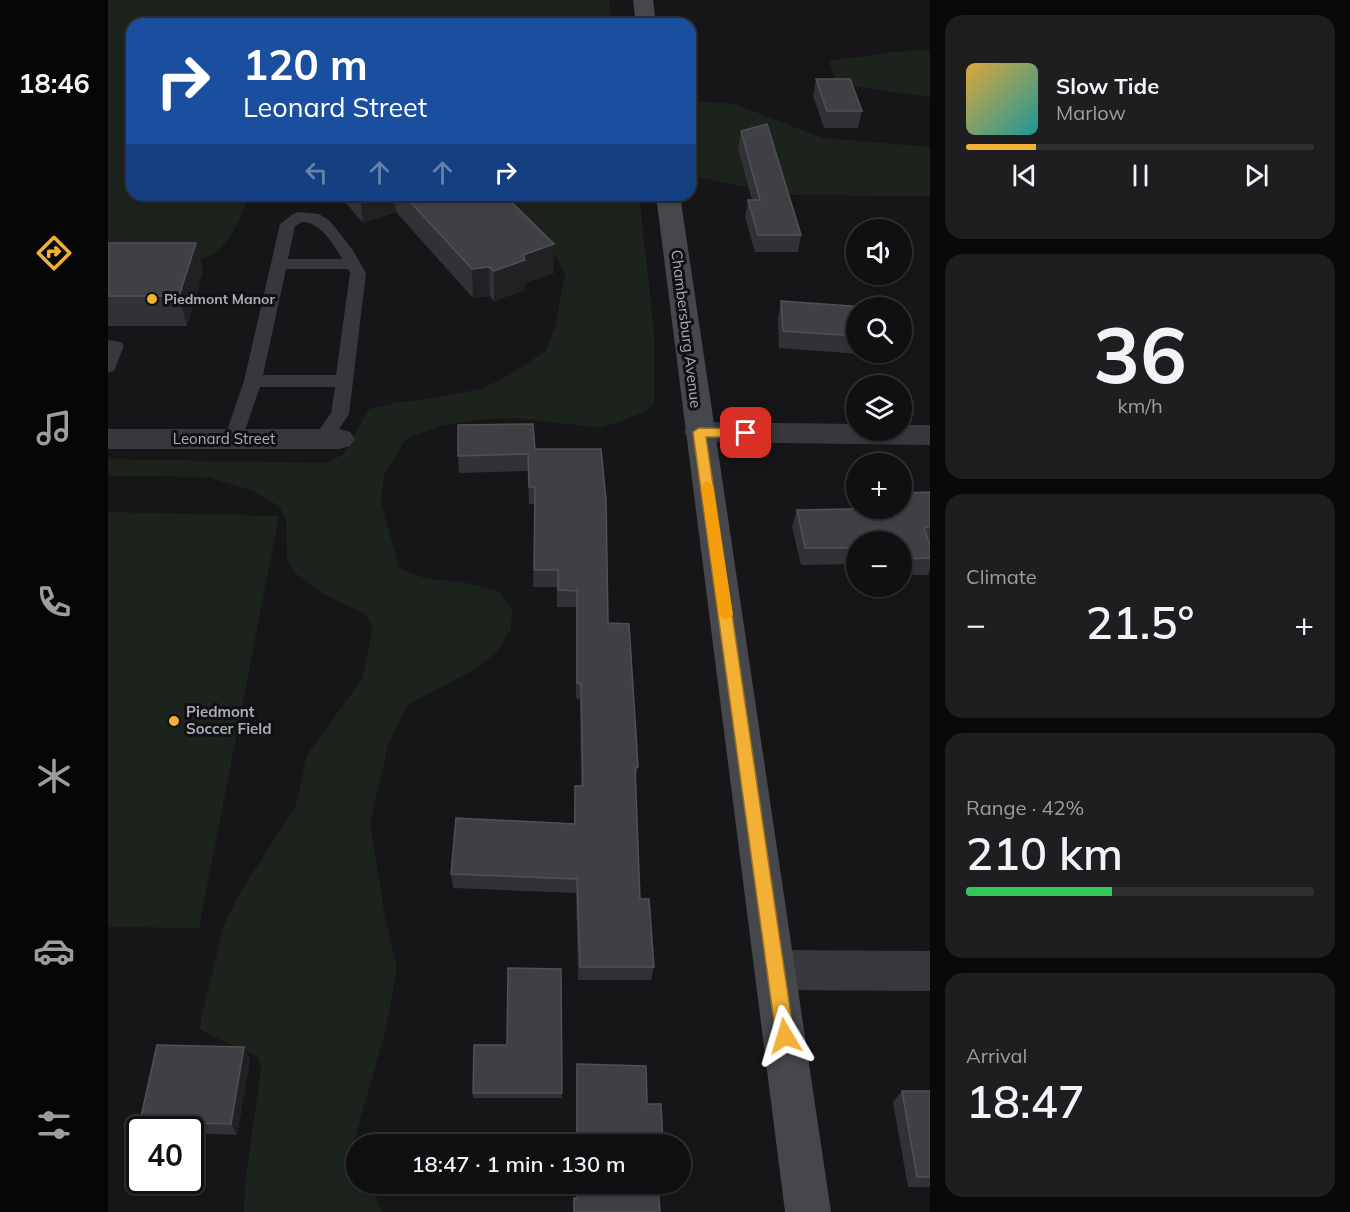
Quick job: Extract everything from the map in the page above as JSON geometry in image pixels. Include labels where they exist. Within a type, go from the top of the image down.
[{"type":"street","points":[[643,0],[645,18]]},
{"type":"street","name":"Chambersburg Avenue","points":[[669,201],[699,432],[777,970],[808,1212]]},
{"type":"street","points":[[699,432],[930,435]]},
{"type":"street","name":"Leonard Street","points":[[108,439],[331,439]]},
{"type":"street","points":[[777,970],[930,971]]},
{"type":"lane","points":[[233,439],[253,381],[288,224],[298,217],[314,217],[324,224],[358,273],[340,414],[331,439]]},
{"type":"lane","points":[[280,264],[353,264]]},
{"type":"lane","points":[[108,346],[115,346],[108,367]]},
{"type":"lane","points":[[253,381],[345,381]]},
{"type":"shaded area","points":[[108,0],[609,0],[611,18],[126,18],[126,201],[247,201],[240,219],[226,243],[213,254],[178,263],[108,269]]},
{"type":"shaded area","points":[[930,50],[930,97],[838,84],[829,61],[894,52]]},
{"type":"shaded area","points":[[696,101],[735,104],[822,138],[930,147],[930,196],[785,195],[697,177]]},
{"type":"shaded area","points":[[504,201],[640,201],[654,330],[654,404],[642,413],[602,428],[516,418],[443,425],[406,439],[384,475],[381,503],[399,568],[427,579],[462,582],[498,591],[512,609],[511,629],[496,653],[468,673],[407,705],[388,746],[370,823],[385,917],[397,968],[386,1029],[356,1134],[346,1134],[346,1194],[375,1194],[382,1212],[244,1212],[245,1183],[261,1070],[259,1058],[200,1029],[202,1014],[224,925],[240,893],[296,805],[307,755],[362,679],[373,628],[365,614],[323,594],[295,573],[287,559],[286,520],[279,506],[253,491],[208,477],[108,476],[108,459],[325,463],[344,454],[369,409],[478,389],[504,378],[546,351],[555,327],[565,274],[557,259]]},
{"type":"shaded area","name":"Piedmont Soccer Field","points":[[108,512],[279,516],[199,928],[108,927]]},
{"type":"building","points":[[816,79],[850,79],[862,111],[827,111]]},
{"type":"building","points":[[767,124],[801,235],[758,235],[748,200],[760,200],[741,131]]},
{"type":"building","points":[[410,201],[510,201],[554,244],[523,255],[525,260],[494,271],[489,267],[472,269]]},
{"type":"building","points":[[108,243],[196,243],[179,296],[108,296]]},
{"type":"building","points":[[781,301],[846,306],[846,335],[783,331]]},
{"type":"building","points":[[533,424],[535,449],[601,449],[606,499],[608,623],[629,624],[638,767],[635,767],[640,899],[649,899],[654,967],[580,967],[577,879],[451,874],[456,818],[575,824],[575,786],[583,786],[581,683],[577,683],[577,591],[558,590],[558,570],[534,570],[535,487],[529,487],[528,454],[458,456],[458,425]]},
{"type":"building","points":[[930,492],[930,527],[924,527],[930,545],[930,558],[912,559],[912,531],[846,531],[846,548],[805,548],[797,510],[846,509],[846,519],[912,519],[912,493]]},
{"type":"building","points":[[508,968],[561,969],[562,1093],[473,1093],[474,1045],[507,1045]]},
{"type":"building","points":[[157,1045],[244,1047],[231,1124],[204,1123],[204,1116],[141,1116]]},
{"type":"building","points":[[577,1064],[646,1066],[647,1104],[661,1104],[662,1134],[577,1134]]},
{"type":"building","points":[[902,1091],[930,1091],[930,1177],[917,1177]]},
{"type":"building","points":[[577,1194],[659,1194],[660,1212],[574,1212],[574,1198],[577,1198]]},
{"type":"slow traffic","points":[[707,485],[726,615]]},
{"type":"place","name":"Piedmont Manor","points":[[152,299]]},
{"type":"place","name":"Piedmont Soccer Field","points":[[174,721]]},
{"type":"route","points":[[746,433],[699,432],[785,1036]]}]
